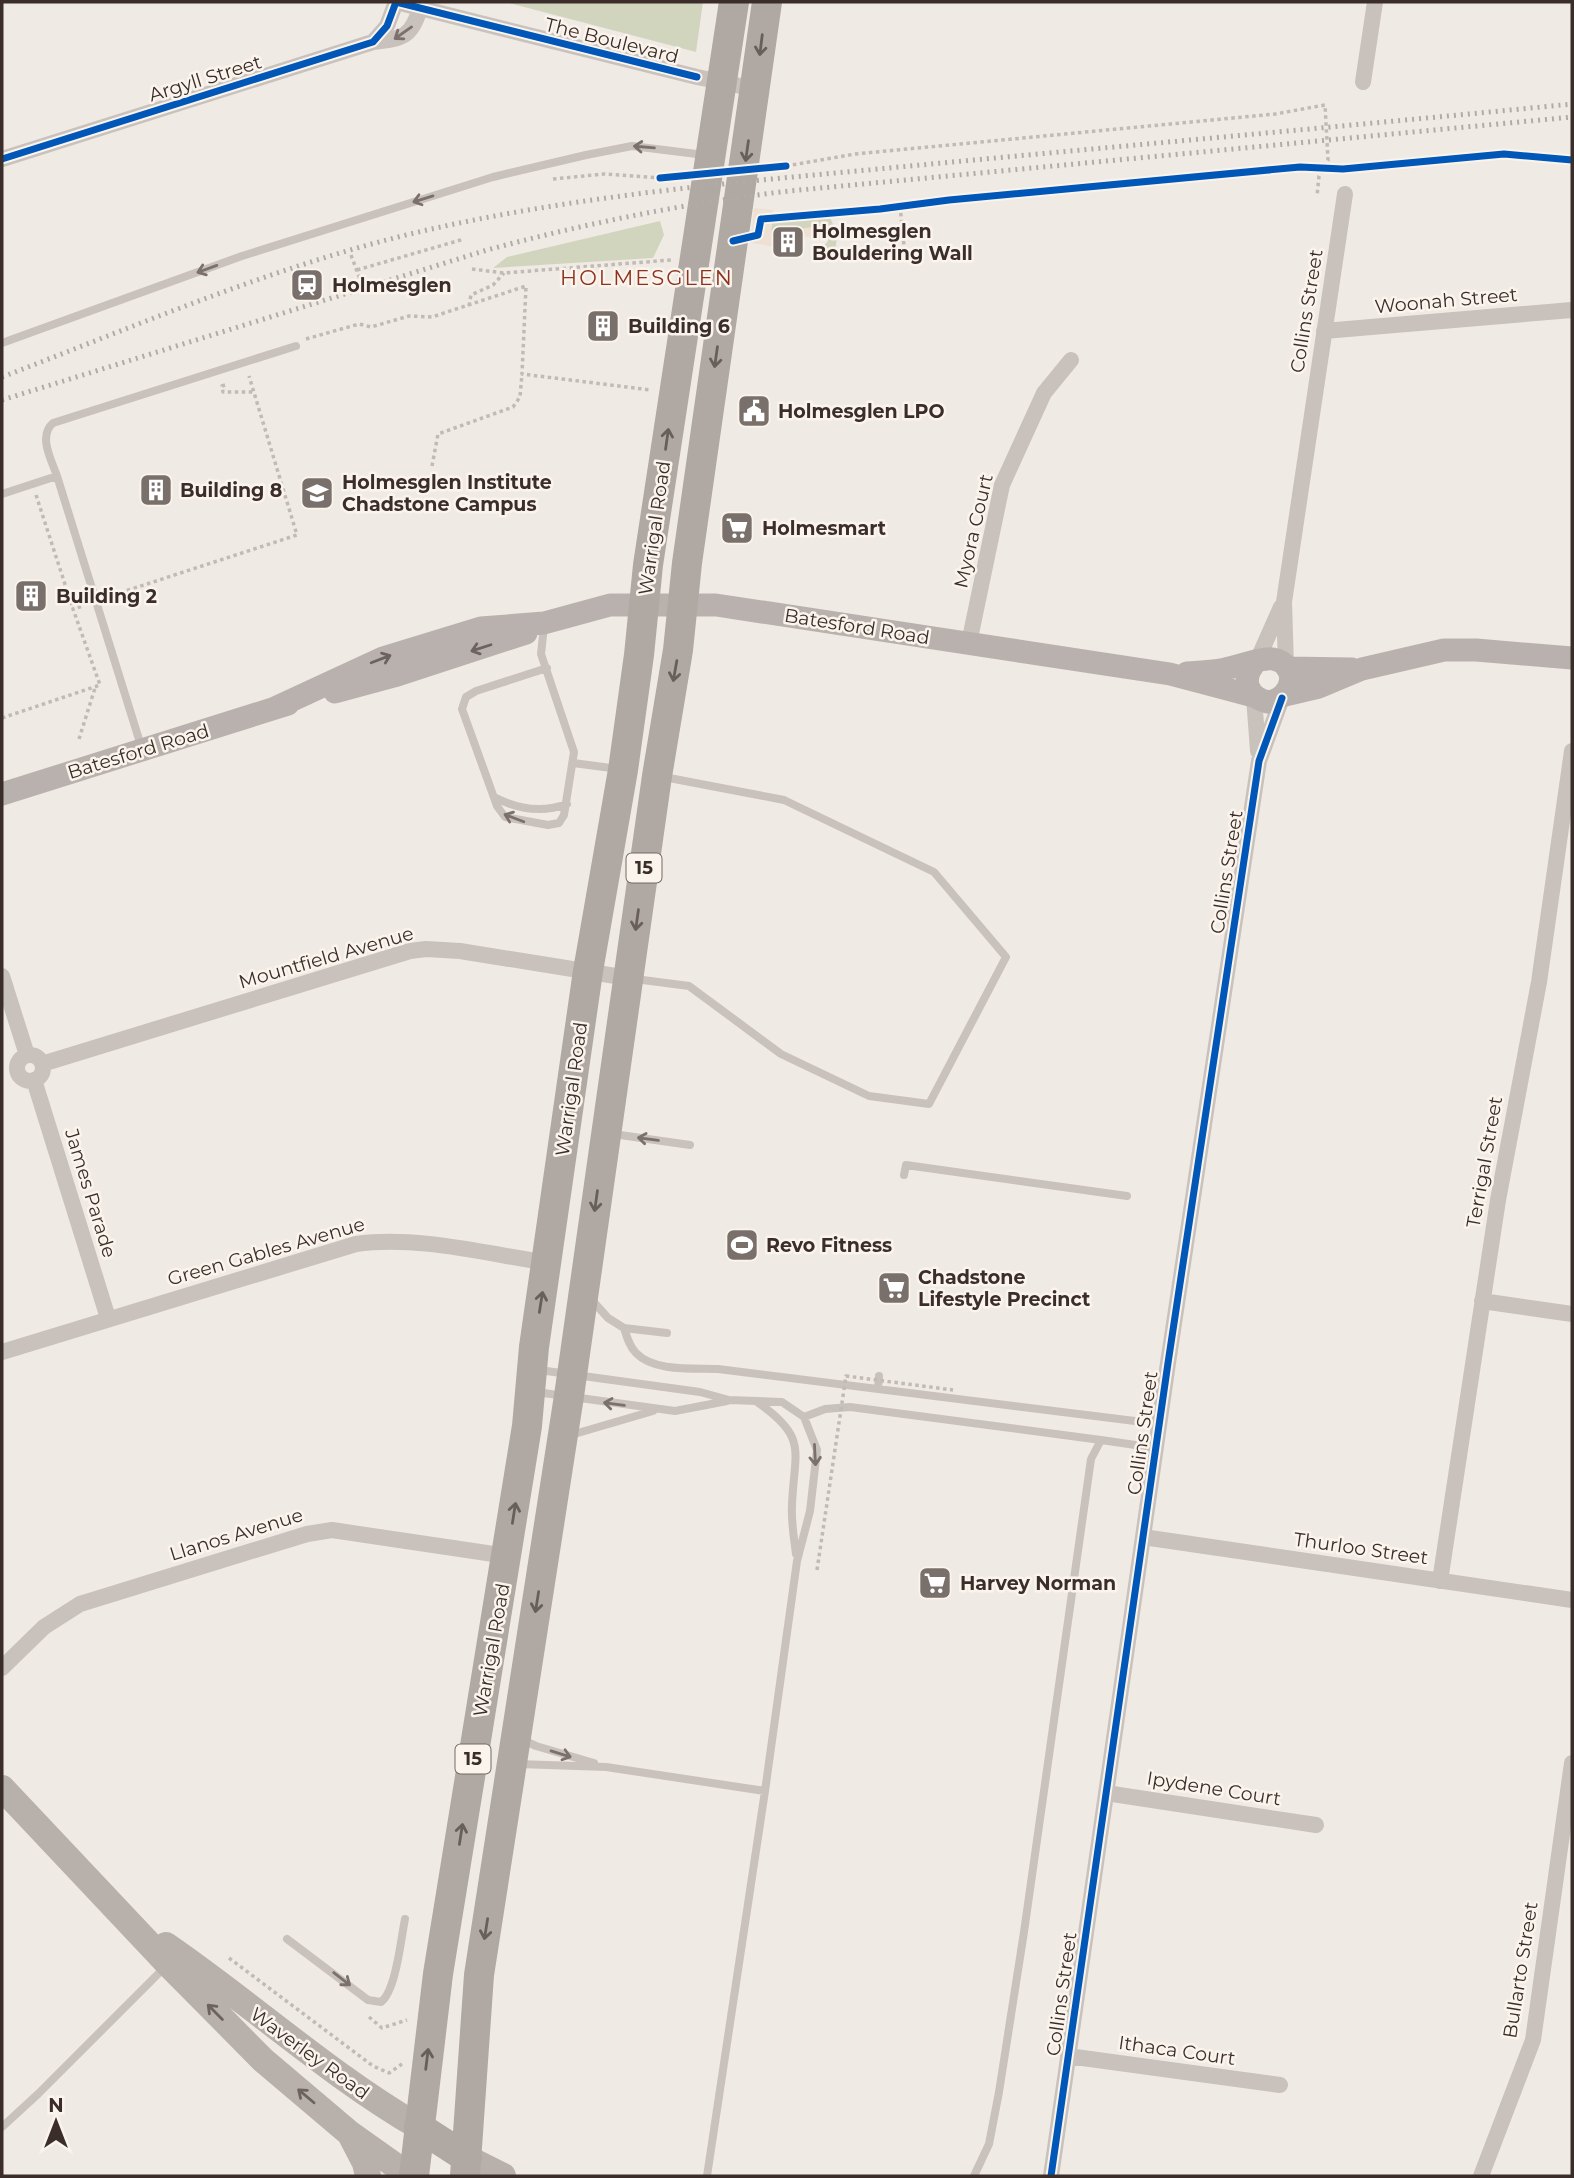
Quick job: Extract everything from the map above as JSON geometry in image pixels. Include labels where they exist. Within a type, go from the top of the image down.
[{"type":"highway","name":"Warrigal Road","points":[[412,2176],[438,1974],[507,1556],[588,971],[624,770],[644,604],[695,246],[734,2]]},
{"type":"highway","name":"Warrigal Road","points":[[466,2167],[479,1975],[570,1386],[657,776],[678,650],[691,536],[767,2]]},
{"type":"highway","name":"Waverley Road","points":[[419,2127],[466,2167]]},
{"type":"main road","name":"Waverley Road","points":[[2,1788],[263,2060],[348,2132],[412,2176]]},
{"type":"main road","name":"Waverley Road","points":[[124,1917],[199,1968],[347,2082],[419,2127]]},
{"type":"main road","points":[[348,2132],[365,2163],[368,2176]]},
{"type":"main road","name":"Waverley Road","points":[[466,2167],[503,2176]]},
{"type":"street","name":"The Boulevard","points":[[396,2],[721,83],[755,89]]},
{"type":"street","points":[[373,42],[390,19],[396,2]]},
{"type":"street","points":[[1363,82],[1375,2]]},
{"type":"street","name":"Argyll Street","points":[[2,159],[373,42],[396,40],[414,26],[420,8]]},
{"type":"street","name":"Collins Street","points":[[1287,667],[1284,602],[1345,194]]},
{"type":"street","name":"Woonah Street","points":[[1324,331],[1572,310]]},
{"type":"street","name":"Myora Court","points":[[969,643],[1002,485],[1044,393],[1071,360]]},
{"type":"street","name":"Collins Street","points":[[1256,662],[1284,602]]},
{"type":"street","name":"Batesford Road","points":[[2,794],[275,708],[394,676],[522,635],[544,623],[601,607],[644,604],[716,605],[1170,674],[1254,696]]},
{"type":"street","points":[[1362,668],[1287,667],[1275,659],[1256,662],[1247,675],[1249,690],[1254,696],[1268,702],[1323,686],[1362,668],[1458,649],[1572,658]]},
{"type":"street","name":"Batesford Road","points":[[1170,674],[1217,671],[1256,662]]},
{"type":"street","points":[[1283,697],[1291,682],[1287,667]]},
{"type":"street","name":"Collins Street","points":[[1254,696],[1259,761]]},
{"type":"street","name":"Collins Street","points":[[1051,2176],[1159,1423],[1259,761],[1283,697]]},
{"type":"street","name":"Terrigal Street","points":[[1440,1581],[1500,1186],[1539,982],[1572,751]]},
{"type":"street","name":"Mountfield Avenue","points":[[42,1064],[410,951],[460,951],[628,978]]},
{"type":"street","points":[[2,976],[27,1055]]},
{"type":"street","points":[[27,1055],[38,1058],[42,1064],[40,1075],[34,1080],[10,1073],[27,1055]]},
{"type":"street","name":"James Parade","points":[[34,1080],[108,1318]]},
{"type":"street","name":"Green Gables Avenue","points":[[2,1352],[338,1248],[378,1241],[406,1241],[548,1263]]},
{"type":"street","points":[[1482,1301],[1572,1314]]},
{"type":"street","name":"Llanos Avenue","points":[[2,1668],[44,1627],[80,1604],[307,1534],[332,1530],[507,1556]]},
{"type":"street","name":"Thurloo Street","points":[[1143,1537],[1572,1600]]},
{"type":"street","name":"Bullarto Street","points":[[1482,2176],[1533,2040],[1572,1763]]},
{"type":"street","name":"Ipydene Court","points":[[1106,1793],[1316,1825]]},
{"type":"street","name":"Ithaca Court","points":[[1068,2056],[1280,2085]]},
{"type":"lane","points":[[2,343],[242,256],[493,177],[632,146],[711,155]]},
{"type":"lane","points":[[143,750],[44,436],[47,428],[53,423],[296,346]]},
{"type":"lane","points":[[2,494],[57,476]]},
{"type":"lane","points":[[544,623],[541,654],[547,668],[574,752],[562,819],[559,823],[548,825],[505,817],[494,797],[462,709],[466,697],[476,691],[547,668]]},
{"type":"lane","points":[[573,763],[624,770]]},
{"type":"lane","points":[[628,978],[689,986],[781,1055],[869,1096],[929,1104],[1006,957],[934,872],[784,800],[657,776]]},
{"type":"lane","points":[[494,797],[506,804],[546,811],[566,804]]},
{"type":"lane","points":[[606,1133],[690,1145]]},
{"type":"lane","points":[[904,1175],[906,1165],[1127,1196]]},
{"type":"lane","points":[[583,1291],[608,1318],[624,1328],[667,1333]]},
{"type":"lane","points":[[624,1328],[629,1344],[637,1354],[657,1364],[718,1369],[1159,1423]]},
{"type":"lane","points":[[878,1389],[879,1376]]},
{"type":"lane","points":[[531,1380],[570,1386],[663,1410],[687,1411],[729,1400]]},
{"type":"lane","points":[[531,1380],[570,1386],[700,1392],[729,1400],[782,1402],[804,1417],[817,1450],[810,1511],[797,1560],[765,1791],[706,2176]]},
{"type":"lane","points":[[757,1402],[785,1424],[796,1445],[792,1524],[797,1560]]},
{"type":"lane","points":[[804,1417],[825,1409],[850,1407],[1156,1448]]},
{"type":"lane","points":[[562,1437],[663,1410]]},
{"type":"lane","points":[[974,2176],[989,2144],[999,2092],[1091,1459],[1101,1440]]},
{"type":"lane","points":[[514,1751],[536,1746],[606,1767]]},
{"type":"lane","points":[[514,1751],[529,1762],[606,1767],[765,1791]]},
{"type":"lane","points":[[287,1938],[368,2000],[381,2002],[386,1998],[391,1986],[405,1919]]},
{"type":"lane","points":[[2,2127],[168,1964]]},
{"type":"path","points":[[544,181],[604,174],[660,178],[786,166],[855,154],[1275,114],[1325,105],[1363,82]]},
{"type":"path","points":[[1317,196],[1320,176],[1328,160],[1325,105]]},
{"type":"path","points":[[1312,168],[1334,169]]},
{"type":"path","points":[[890,208],[912,204]]},
{"type":"path","points":[[900,206],[904,246]]},
{"type":"path","points":[[357,270],[464,239]]},
{"type":"path","points":[[351,255],[361,282]]},
{"type":"path","points":[[472,269],[504,273],[671,260]]},
{"type":"path","points":[[470,306],[471,295],[493,285],[504,273]]},
{"type":"path","points":[[296,346],[302,340],[359,324],[371,327],[409,316],[432,317],[526,286],[520,397],[513,407],[438,434],[432,466]]},
{"type":"path","points":[[523,374],[651,391]]},
{"type":"path","points":[[73,609],[297,535],[248,375],[240,379]]},
{"type":"path","points":[[231,383],[222,386],[223,392],[254,392]]},
{"type":"path","points":[[2,718],[100,685],[36,497]]},
{"type":"path","points":[[79,739],[95,687]]},
{"type":"path","points":[[817,1570],[846,1376],[953,1390]]},
{"type":"path","points":[[369,2017],[382,2028],[407,2020]]},
{"type":"green space","points":[[505,2],[703,2],[696,52]]},
{"type":"green space","points":[[830,218],[836,232],[836,246],[834,251],[823,258],[814,258],[828,241],[827,230],[771,230],[772,223]]},
{"type":"green space","points":[[660,221],[664,235],[653,258],[493,268],[507,257]]},
{"type":"shaded area","points":[[754,208],[773,210],[771,230],[776,232],[820,226],[827,230],[828,236],[794,237],[784,244],[783,248],[751,243]]},
{"type":"railway","points":[[2,377],[270,275],[436,228],[558,205],[744,182],[1572,104]]},
{"type":"railway","points":[[2,400],[487,250],[562,231],[675,208],[789,191],[1572,117]]},
{"type":"cycle path","points":[[396,2],[697,77]]},
{"type":"cycle path","points":[[2,159],[373,42],[387,26],[396,2]]},
{"type":"cycle path","points":[[733,241],[758,235],[761,219],[949,200],[1300,167],[1343,169],[1504,154],[1572,160]]},
{"type":"cycle path","points":[[660,178],[786,166]]},
{"type":"cycle path","points":[[1051,2176],[1168,1363],[1259,761],[1282,698]]},
{"type":"place","name":"Holmesglen Bouldering Wall","points":[[788,242]]},
{"type":"place","name":"Holmesglen","points":[[307,285]]},
{"type":"place","name":"Building 6","points":[[603,326]]},
{"type":"place","name":"Holmesglen LPO","points":[[754,411]]},
{"type":"place","name":"Building 8","points":[[156,490]]},
{"type":"place","name":"Holmesglen Institute Chadstone Campus","points":[[317,493]]},
{"type":"place","name":"Holmesmart","points":[[737,528]]},
{"type":"place","name":"Building 2","points":[[31,596]]},
{"type":"place","name":"Revo Fitness","points":[[742,1245]]},
{"type":"place","name":"Chadstone Lifestyle Precinct","points":[[894,1288]]},
{"type":"place","name":"Harvey Norman","points":[[935,1583]]},
{"type":"district","name":"HOLMESGLEN","points":[[647,278]]}]
